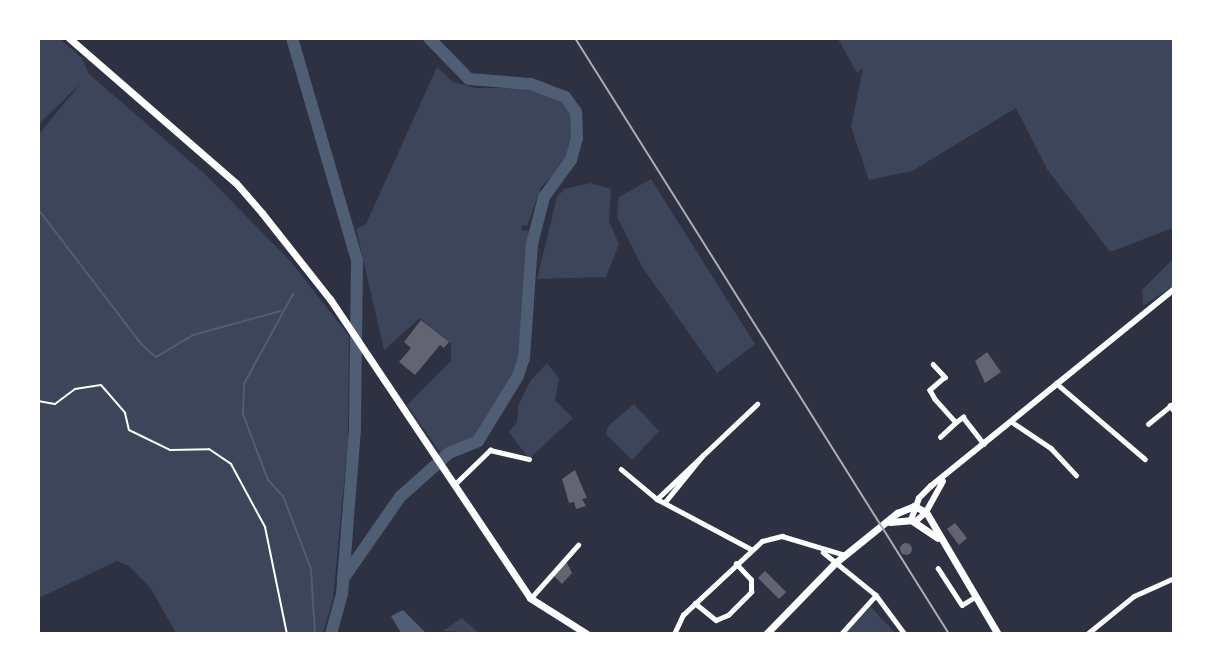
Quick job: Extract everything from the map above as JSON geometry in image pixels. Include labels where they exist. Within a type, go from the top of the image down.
[{"type":"highway","points":[[69,38],[236,183],[330,299],[530,598],[587,634]]},
{"type":"highway","points":[[765,634],[835,563],[914,506],[926,512],[940,540],[998,634]]},
{"type":"highway","points":[[889,522],[913,521],[940,540]]},
{"type":"main road","points":[[913,521],[914,506],[946,477],[1056,382],[1174,289]]},
{"type":"main road","points":[[913,521],[926,512],[946,477]]},
{"type":"street","points":[[933,364],[945,377],[930,390],[956,422]]},
{"type":"street","points":[[1056,382],[1145,459]]},
{"type":"street","points":[[657,499],[757,404]]},
{"type":"street","points":[[1148,424],[1172,404],[1174,411]]},
{"type":"street","points":[[940,437],[970,411]]},
{"type":"street","points":[[963,417],[984,445]]},
{"type":"street","points":[[1012,422],[1051,448],[1076,475]]},
{"type":"street","points":[[455,484],[490,450],[529,459]]},
{"type":"street","points":[[664,502],[695,470],[705,451]]},
{"type":"street","points":[[621,468],[657,499],[751,549]]},
{"type":"street","points":[[674,634],[695,603],[751,549],[782,536],[822,552],[845,555]]},
{"type":"street","points":[[530,598],[578,545]]},
{"type":"street","points":[[822,552],[876,595],[905,634]]},
{"type":"street","points":[[695,603],[716,620],[728,615],[751,592],[751,580],[736,564]]},
{"type":"street","points":[[938,568],[962,605],[975,597]]},
{"type":"street","points":[[1087,634],[1134,596],[1174,578]]},
{"type":"street","points":[[841,634],[852,616],[876,595]]},
{"type":"path","points":[[38,401],[55,404],[75,389],[101,385],[125,413],[129,430],[154,444],[179,451],[209,449],[236,469],[265,527],[287,634]]},
{"type":"shaded area","points":[[39,39],[60,39],[82,58],[89,74],[207,176],[292,263],[349,336],[348,442],[333,599],[323,633],[176,633],[151,589],[129,566],[117,561],[39,598],[39,134],[81,83],[39,124]]},
{"type":"shaded area","points":[[838,39],[1173,39],[1173,228],[1110,252],[1047,169],[1016,108],[912,171],[869,180],[851,127],[863,69],[857,73]]},
{"type":"shaded area","points":[[437,67],[453,82],[476,88],[531,88],[562,100],[574,117],[575,143],[561,168],[541,187],[527,226],[522,225],[521,230],[529,231],[521,355],[516,374],[475,438],[441,454],[407,405],[451,361],[451,344],[420,318],[384,350],[356,229],[366,224]]},
{"type":"shaded area","points":[[651,179],[755,344],[717,373],[642,267],[617,217],[619,197]]},
{"type":"shaded area","points":[[590,183],[611,189],[609,221],[619,244],[606,277],[537,279],[557,197],[564,189]]},
{"type":"shaded area","points":[[1173,259],[1173,286],[1143,306],[1142,290]]},
{"type":"shaded area","points":[[547,363],[559,379],[555,400],[573,418],[529,459],[509,432],[517,422],[518,406],[531,380]]},
{"type":"shaded area","points":[[634,404],[659,431],[632,460],[606,434],[608,426]]},
{"type":"shaded area","points":[[870,606],[895,633],[846,633]]},
{"type":"shaded area","points":[[403,610],[426,633],[401,633],[391,616]]},
{"type":"shaded area","points":[[462,618],[479,633],[443,631]]},
{"type":"building","points":[[421,320],[449,342],[444,348],[440,345],[415,375],[399,362],[411,348],[404,342]]},
{"type":"building","points":[[987,352],[1001,372],[985,383],[975,361]]},
{"type":"building","points":[[575,470],[587,498],[582,499],[586,506],[576,509],[574,502],[569,503],[562,479]]},
{"type":"building","points":[[955,523],[967,538],[959,545],[947,529]]},
{"type":"building","points":[[901,544],[911,544],[911,554],[901,554]]},
{"type":"building","points":[[566,561],[572,573],[562,584],[553,575]]},
{"type":"building","points":[[765,571],[786,592],[779,599],[758,578]]},
{"type":"waterway","points":[[292,38],[357,261],[355,429],[342,594],[331,634]]},
{"type":"waterway","points":[[343,579],[400,497],[449,453],[478,441],[518,376],[524,358],[532,244],[544,197],[571,160],[577,138],[576,112],[565,97],[531,84],[469,79],[429,38]]},
{"type":"waterway","points":[[38,209],[142,345],[156,357],[193,335],[281,311]]},
{"type":"waterway","points":[[293,294],[244,384],[243,414],[268,480],[283,496],[311,569],[315,634]]},
{"type":"railway","points":[[575,38],[949,634]]}]
